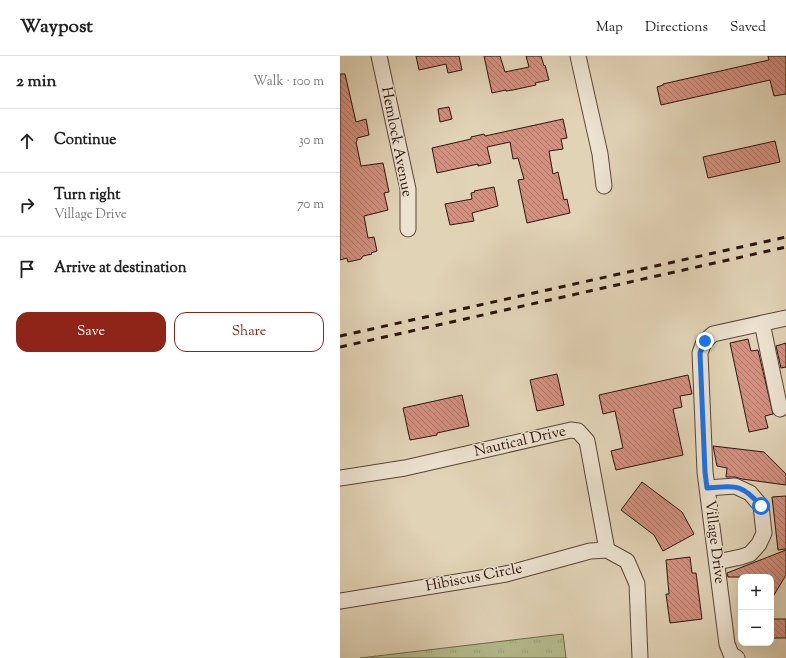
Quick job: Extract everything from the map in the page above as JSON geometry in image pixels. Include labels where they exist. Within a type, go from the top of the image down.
[{"type":"street","name":"Hemlock Avenue","points":[[379,56],[408,189],[408,229]]},
{"type":"street","points":[[578,56],[600,154],[604,186]]},
{"type":"street","name":"Village Drive","points":[[737,658],[731,654],[727,644],[705,472],[700,353],[704,342],[713,334],[786,318]]},
{"type":"street","points":[[762,323],[780,409]]},
{"type":"street","name":"Nautical Drive","points":[[340,478],[405,468],[571,430],[578,431],[587,441],[607,550]]},
{"type":"street","points":[[707,488],[735,486],[750,493],[761,506],[764,533],[759,544],[750,554],[717,562]]},
{"type":"street","points":[[607,550],[627,561],[637,584],[640,658]]},
{"type":"street","name":"Hibiscus Circle","points":[[340,601],[506,574],[590,551],[607,550]]},
{"type":"green space","points":[[563,634],[566,658],[360,658]]},
{"type":"building","points":[[416,56],[459,56],[462,70],[448,73],[446,64],[419,70]]},
{"type":"building","points":[[484,56],[500,56],[505,72],[529,67],[526,56],[541,56],[549,80],[535,83],[536,85],[492,93]]},
{"type":"building","points":[[768,56],[786,56],[786,94],[774,96],[770,80],[661,105],[657,87],[663,84],[769,60]]},
{"type":"building","points":[[340,74],[345,74],[356,122],[366,119],[369,135],[357,138],[356,142],[361,166],[383,163],[389,192],[384,193],[388,210],[364,216],[368,238],[374,237],[377,251],[363,256],[361,259],[348,262],[347,258],[340,260]]},
{"type":"building","points":[[449,107],[452,119],[440,122],[438,109]]},
{"type":"building","points":[[563,119],[567,138],[561,139],[563,149],[549,151],[553,174],[558,172],[564,200],[567,199],[570,213],[527,223],[518,180],[524,179],[518,158],[513,159],[510,142],[487,147],[491,163],[478,166],[478,164],[437,173],[432,148],[471,139],[471,137],[484,134],[485,136]]},
{"type":"building","points":[[775,141],[780,162],[708,178],[703,157]]},
{"type":"building","points":[[494,187],[498,206],[472,213],[474,221],[450,225],[445,204],[472,199],[471,193],[475,192],[474,191]]},
{"type":"building","points":[[748,339],[751,351],[758,350],[773,414],[765,416],[768,428],[749,432],[730,343]]},
{"type":"building","points":[[786,343],[786,367],[781,368],[776,346]]},
{"type":"building","points":[[557,374],[564,405],[537,411],[530,380]]},
{"type":"building","points":[[688,375],[692,394],[680,396],[682,407],[673,409],[683,455],[616,470],[611,451],[623,448],[615,411],[603,414],[599,395]]},
{"type":"building","points":[[462,395],[469,426],[437,433],[437,435],[410,440],[403,408]]},
{"type":"building","points":[[713,446],[764,452],[786,474],[786,485],[726,477],[727,468],[717,466]]},
{"type":"building","points":[[642,482],[682,512],[694,534],[663,551],[654,535],[621,510]]},
{"type":"building","points":[[786,496],[786,549],[778,550],[772,497]]},
{"type":"building","points":[[786,550],[786,575],[774,595],[774,574],[738,574],[738,577],[728,577],[727,573]]},
{"type":"building","points":[[690,557],[692,573],[696,573],[702,619],[670,623],[666,594],[669,594],[666,560]]},
{"type":"building","points":[[774,619],[786,619],[786,638],[774,638]]},
{"type":"railway","points":[[340,336],[786,237]]},
{"type":"railway","points":[[340,347],[786,247]]},
{"type":"route","points":[[705,341],[700,353],[707,488],[735,486],[750,493],[761,506]]}]
